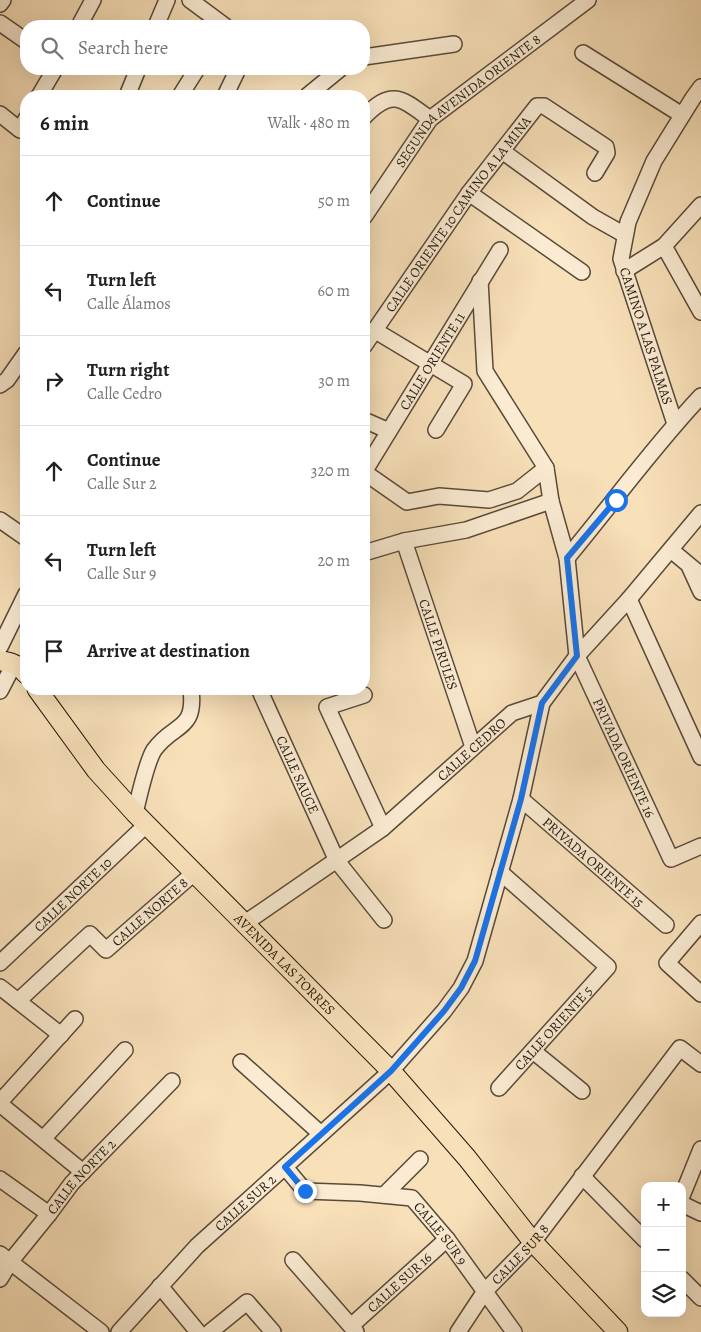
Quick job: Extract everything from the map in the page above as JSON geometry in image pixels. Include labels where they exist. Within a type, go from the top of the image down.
[{"type":"main road","name":"AVENIDA LAS TORRES","points":[[41,695],[96,770],[140,819],[391,1071],[467,1158],[533,1242],[618,1332]]},
{"type":"street","points":[[0,4],[3,0]]},
{"type":"street","points":[[82,20],[94,0]]},
{"type":"street","points":[[159,20],[167,0]]},
{"type":"street","name":"SEGUNDA AVENIDA ORIENTE 8","points":[[370,208],[430,119],[588,0]]},
{"type":"street","points":[[196,2],[217,20]]},
{"type":"street","points":[[0,23],[20,37]]},
{"type":"street","points":[[370,56],[454,44]]},
{"type":"street","points":[[583,53],[682,115]]},
{"type":"street","points":[[42,90],[51,75]]},
{"type":"street","points":[[129,90],[136,75]]},
{"type":"street","points":[[184,90],[193,75]]},
{"type":"street","points":[[228,90],[235,75]]},
{"type":"street","points":[[314,90],[333,75]]},
{"type":"street","name":"CAMINO A LAS PALMAS","points":[[675,424],[621,259],[628,222],[654,161],[701,87]]},
{"type":"street","points":[[370,110],[376,104],[391,98],[405,101],[430,119]]},
{"type":"street","name":"CALLE ORIENTE 10 CAMINO A LA MINA","points":[[370,336],[469,193],[537,106],[544,106],[606,147],[607,152],[595,173]]},
{"type":"street","points":[[0,114],[20,123]]},
{"type":"street","points":[[502,151],[593,217],[626,235]]},
{"type":"street","points":[[469,193],[582,272]]},
{"type":"street","points":[[624,270],[664,246],[701,205]]},
{"type":"street","points":[[664,246],[701,312]]},
{"type":"street","name":"CALLE ORIENTE 11","points":[[370,462],[500,250]]},
{"type":"street","points":[[370,476],[407,502],[439,496],[489,500],[517,491],[546,468],[485,371],[480,281]]},
{"type":"street","points":[[374,330],[464,384],[436,430]]},
{"type":"street","points":[[0,385],[8,380],[20,362]]},
{"type":"street","points":[[567,558],[616,500],[675,424],[701,396]]},
{"type":"street","points":[[370,423],[389,431]]},
{"type":"street","name":"PRIVADA ORIENTE 16","points":[[546,468],[551,501],[567,558],[577,656],[671,859],[701,846]]},
{"type":"street","points":[[370,551],[404,540],[466,530],[551,501]]},
{"type":"street","points":[[542,703],[577,656],[629,599],[701,513]]},
{"type":"street","points":[[0,520],[20,534]]},
{"type":"street","name":"CALLE PIRULES","points":[[404,540],[473,747]]},
{"type":"street","points":[[671,550],[701,575]]},
{"type":"street","points":[[688,565],[701,592]]},
{"type":"street","points":[[629,599],[701,757]]},
{"type":"street","points":[[0,647],[20,606]]},
{"type":"street","points":[[0,691],[14,666]]},
{"type":"street","name":"CALLE SAUCE","points":[[262,695],[337,861],[384,920]]},
{"type":"street","points":[[364,695],[327,708],[382,828]]},
{"type":"street","points":[[140,819],[154,751],[191,714],[192,696]]},
{"type":"street","name":"CALLE CEDRO","points":[[245,923],[337,861],[402,813],[512,713],[542,703]]},
{"type":"street","name":"CALLE SUR 2","points":[[119,1332],[197,1246],[391,1071],[444,1011],[461,988],[475,961],[521,799],[542,703]]},
{"type":"street","name":"PRIVADA ORIENTE 15","points":[[521,799],[666,925]]},
{"type":"street","name":"CALLE NORTE 10","points":[[0,963],[140,819]]},
{"type":"street","name":"CALLE ORIENTE 5","points":[[500,872],[608,968],[500,1088]]},
{"type":"street","name":"CALLE NORTE 8","points":[[18,1001],[90,934],[106,950],[194,873]]},
{"type":"street","points":[[701,923],[667,964],[701,994]]},
{"type":"street","points":[[0,987],[61,1034]]},
{"type":"street","points":[[75,1019],[0,1103],[83,1172]]},
{"type":"street","name":"CALLE SUR 8","points":[[458,1332],[485,1290],[533,1242],[680,1048],[701,1064]]},
{"type":"street","points":[[43,1140],[125,1050]]},
{"type":"street","points":[[533,1051],[582,1091]]},
{"type":"street","points":[[241,1062],[321,1134]]},
{"type":"street","name":"CALLE NORTE 2","points":[[0,1278],[5,1258],[49,1214],[72,1183],[172,1081]]},
{"type":"street","points":[[686,1186],[701,1149]]},
{"type":"street","points":[[384,1196],[420,1159]]},
{"type":"street","name":"CALLE SUR 9","points":[[285,1167],[305,1191],[412,1198],[447,1239],[514,1332]]},
{"type":"street","points":[[582,1176],[641,1236]]},
{"type":"street","points":[[0,1179],[49,1214]]},
{"type":"street","points":[[686,1206],[701,1213]]},
{"type":"street","name":"CALLE SUR 16","points":[[353,1329],[447,1239]]},
{"type":"street","points":[[5,1258],[101,1332]]},
{"type":"street","points":[[293,1260],[353,1329]]},
{"type":"street","points":[[686,1283],[701,1298]]},
{"type":"street","points":[[160,1286],[198,1332]]},
{"type":"street","points":[[210,1332],[247,1302],[273,1332]]},
{"type":"route","points":[[305,1191],[285,1167],[391,1071],[444,1011],[461,988],[475,961],[521,799],[542,703],[577,656],[567,558],[616,500]]}]
